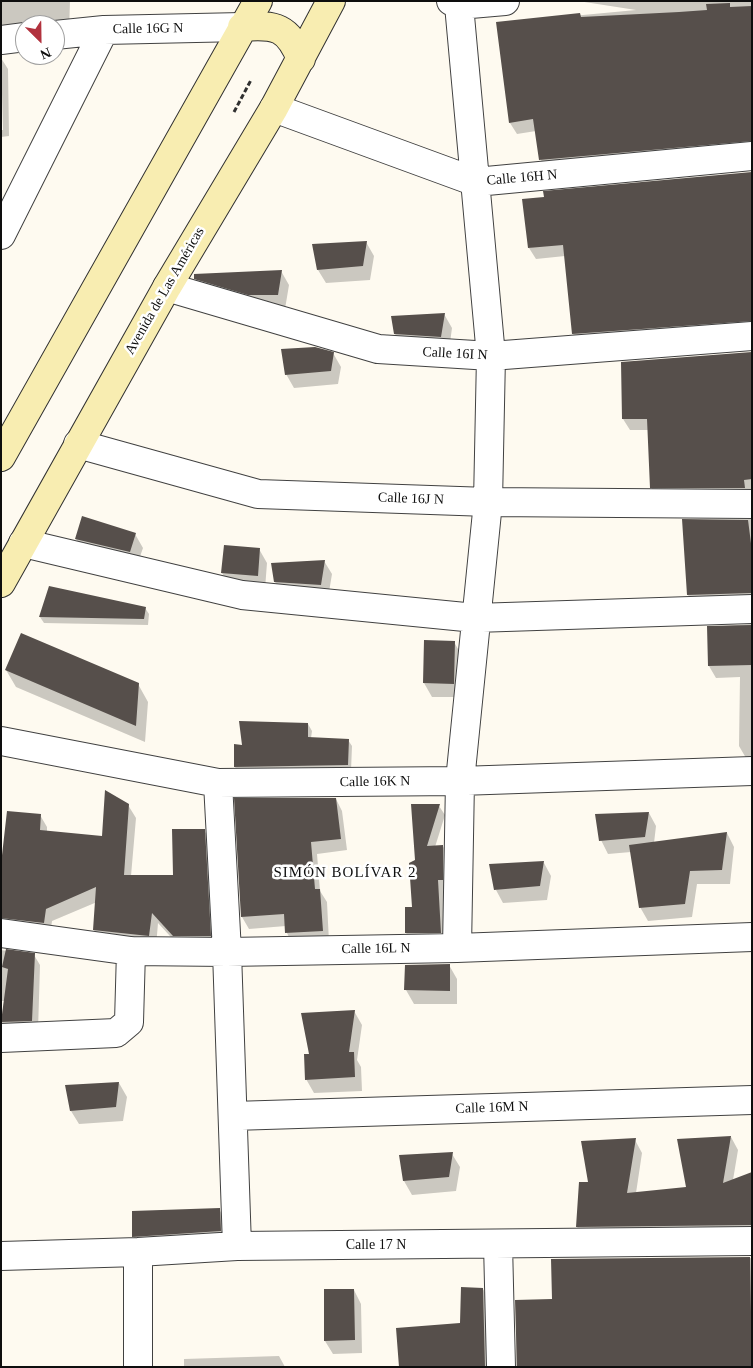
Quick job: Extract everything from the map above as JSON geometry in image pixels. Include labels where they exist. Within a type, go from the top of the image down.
[{"type":"main road","points":[[1,457],[258,1]]},
{"type":"main road","name":"Avenida de Las Américas","points":[[1,583],[167,287],[274,108],[331,1]]},
{"type":"main road","points":[[242,27],[278,28],[294,41],[301,60]]},
{"type":"street","points":[[457,948],[460,781],[488,502],[491,356],[476,182],[455,3],[505,1]]},
{"type":"street","name":"Calle 16G N","points":[[65,33],[104,30],[242,27]]},
{"type":"street","points":[[4,225],[104,30]]},
{"type":"street","points":[[1,40],[15,38]]},
{"type":"street","name":"Calle 16H N","points":[[274,108],[476,182],[752,156]]},
{"type":"street","name":"Calle 16I N","points":[[167,287],[378,349],[491,356],[752,336]]},
{"type":"street","name":"Calle 16J N","points":[[78,444],[258,494],[488,502],[752,504]]},
{"type":"street","points":[[23,543],[242,595],[475,618],[752,608]]},
{"type":"street","name":"Calle 16K N","points":[[1,741],[218,783],[460,781],[752,771]]},
{"type":"street","points":[[218,783],[227,952],[237,1246]]},
{"type":"street","name":"Calle 16L N","points":[[1,933],[131,951],[227,952],[457,948],[752,937]]},
{"type":"street","points":[[1,1038],[116,1033],[124,1028],[129,1022],[131,951]]},
{"type":"street","name":"Calle 16M N","points":[[233,1116],[752,1100]]},
{"type":"street","name":"Calle 17 N","points":[[1,1256],[138,1252],[237,1246],[752,1241]]},
{"type":"street","points":[[498,1244],[501,1367]]},
{"type":"street","points":[[138,1252],[138,1367]]},
{"type":"building","points":[[730,3],[730,7],[752,6],[752,141],[539,160],[533,119],[509,123],[496,22],[580,13],[581,17],[707,10],[706,4]]},
{"type":"building","points":[[752,172],[752,321],[572,334],[563,245],[528,248],[522,199],[544,197],[543,191]]},
{"type":"building","points":[[367,241],[363,266],[317,270],[312,244]]},
{"type":"building","points":[[282,270],[278,295],[248,295],[194,279],[194,274]]},
{"type":"building","points":[[445,313],[441,337],[394,334],[391,316]]},
{"type":"building","points":[[315,347],[334,352],[331,371],[285,375],[281,349]]},
{"type":"building","points":[[752,352],[752,479],[744,480],[745,488],[650,488],[647,419],[622,419],[621,362]]},
{"type":"building","points":[[82,516],[136,533],[130,552],[75,539]]},
{"type":"building","points":[[682,519],[748,520],[752,551],[752,593],[687,595]]},
{"type":"building","points":[[224,545],[260,548],[258,576],[221,573]]},
{"type":"building","points":[[325,560],[321,585],[274,582],[271,563]]},
{"type":"building","points":[[49,586],[146,607],[144,619],[39,617]]},
{"type":"building","points":[[752,625],[752,665],[708,666],[707,626]]},
{"type":"building","points":[[21,633],[139,683],[136,726],[5,670]]},
{"type":"building","points":[[424,640],[455,641],[454,684],[423,683]]},
{"type":"building","points":[[239,721],[308,723],[308,737],[349,739],[348,765],[234,767],[234,744],[242,745]]},
{"type":"building","points":[[105,790],[129,804],[124,875],[173,875],[172,829],[205,829],[211,936],[173,936],[152,913],[149,936],[93,930],[96,887],[46,909],[44,923],[1,918],[1,864],[7,811],[41,814],[40,830],[102,836]]},
{"type":"building","points":[[234,798],[336,798],[341,839],[311,842],[315,889],[320,889],[323,931],[285,933],[284,914],[241,917]]},
{"type":"building","points":[[411,804],[440,804],[427,846],[443,845],[443,880],[438,880],[441,933],[405,933],[405,907],[412,907],[409,863],[415,860]]},
{"type":"building","points":[[649,812],[645,837],[599,841],[595,814]]},
{"type":"building","points":[[727,832],[722,870],[690,871],[685,904],[639,908],[629,845]]},
{"type":"building","points":[[544,861],[540,886],[494,890],[489,864]]},
{"type":"building","points":[[6,949],[35,953],[32,1021],[1,1022],[8,969],[2,967]]},
{"type":"building","points":[[450,964],[450,991],[404,990],[405,965]]},
{"type":"building","points":[[355,1010],[349,1052],[354,1052],[355,1077],[305,1080],[304,1054],[309,1054],[301,1013]]},
{"type":"building","points":[[119,1082],[116,1107],[70,1111],[65,1085]]},
{"type":"building","points":[[731,1136],[723,1183],[752,1172],[752,1225],[576,1227],[579,1182],[588,1182],[581,1141],[636,1138],[627,1193],[686,1187],[677,1139]]},
{"type":"building","points":[[453,1152],[449,1177],[403,1181],[399,1155]]},
{"type":"building","points":[[220,1208],[221,1231],[132,1237],[132,1211]]},
{"type":"building","points":[[750,1257],[752,1367],[517,1367],[515,1300],[552,1299],[551,1259]]},
{"type":"building","points":[[461,1287],[483,1288],[485,1367],[399,1367],[396,1328],[460,1323]]},
{"type":"building","points":[[324,1289],[354,1289],[355,1340],[324,1341]]},
{"type":"district","name":"SIMÓN BOLÍVAR 2","points":[[345,873]]}]
